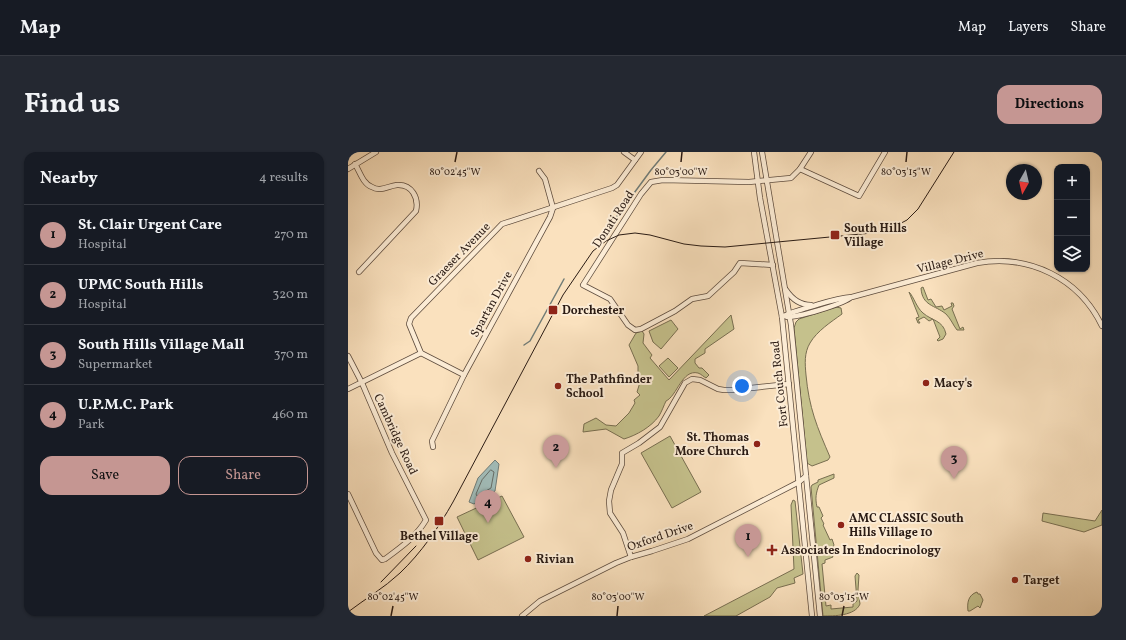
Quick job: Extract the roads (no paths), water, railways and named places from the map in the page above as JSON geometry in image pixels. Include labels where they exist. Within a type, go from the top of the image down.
[{"type":"street","points":[[348,169],[376,152]]},
{"type":"street","points":[[624,152],[635,160]]},
{"type":"street","name":"Graeser Avenue","points":[[421,353],[409,324],[411,318],[502,224],[612,188],[617,184],[641,152]]},
{"type":"street","name":"Fort Couch Road","points":[[754,152],[757,182],[782,317],[812,616]]},
{"type":"street","name":"Fort Couch Road","points":[[762,152],[789,315],[820,616]]},
{"type":"street","points":[[811,152],[800,169],[859,196],[885,152]]},
{"type":"street","points":[[355,164],[366,183],[374,189],[396,185],[402,186],[413,192],[417,199],[418,205],[416,211],[359,272]]},
{"type":"street","name":"Donati Road","points":[[773,265],[740,263],[734,272],[708,296],[692,299],[675,311],[642,329],[635,330],[628,325],[610,299],[583,284],[641,194],[651,182],[663,180],[757,182],[791,178],[800,169]]},
{"type":"street","points":[[539,170],[545,179],[553,208]]},
{"type":"street","name":"Spartan Drive","points":[[433,447],[432,441],[464,375],[550,217],[553,208]]},
{"type":"street","name":"Village Drive","points":[[789,315],[814,305],[852,297],[977,263],[1007,261],[1037,267],[1066,283],[1088,303],[1102,326]]},
{"type":"street","points":[[785,288],[790,296],[798,302],[806,305],[814,305]]},
{"type":"street","name":"Village Drive","points":[[782,317],[832,306],[845,302],[852,297]]},
{"type":"street","points":[[348,389],[421,353],[464,375]]},
{"type":"street","name":"Cambridge Road","points":[[348,356],[362,382],[392,453],[426,520],[421,529],[403,546],[382,560],[376,553],[348,494]]},
{"type":"street","points":[[631,557],[623,533],[610,513],[609,501],[611,490],[622,464],[622,453],[639,443],[660,427],[685,383],[692,379],[700,380],[718,389],[724,390],[789,384]]},
{"type":"street","name":"Oxford Drive","points":[[522,616],[544,598],[616,563],[688,539],[799,482],[806,476]]},
{"type":"street","points":[[799,482],[806,482]]},
{"type":"water","points":[[495,460],[499,464],[495,491],[474,504],[469,502],[478,478]]},
{"type":"waterway","points":[[604,234],[666,152]]},
{"type":"waterway","points":[[524,345],[530,341],[564,279]]},
{"type":"tram line","points":[[348,612],[381,589],[400,573],[415,557],[436,530],[453,502],[563,295],[593,251],[606,241],[619,235],[635,233],[650,235],[684,244],[725,247],[872,233],[888,230],[907,220],[918,209],[954,152]]},
{"type":"tram line","points":[[381,582],[416,546]]},
{"type":"place","name":"South Hills Village","points":[[835,235]]},
{"type":"place","name":"Dorchester","points":[[553,310]]},
{"type":"place","name":"Macy's","points":[[926,383]]},
{"type":"place","name":"The Pathfinder School","points":[[558,386]]},
{"type":"place","name":"St. Thomas More Church","points":[[757,444]]},
{"type":"place","name":"UPMC South Hills","points":[[556,468]]},
{"type":"place","name":"South Hills Village Mall","points":[[954,479]]},
{"type":"place","name":"Bethel Village","points":[[439,521]]},
{"type":"place","name":"U.P.M.C. Park","points":[[488,523]]},
{"type":"place","name":"AMC CLASSIC South Hills Village 10","points":[[841,525]]},
{"type":"place","name":"Associates In Endocrinology","points":[[772,550]]},
{"type":"place","name":"St. Clair Urgent Care","points":[[748,557]]},
{"type":"place","name":"Rivian","points":[[528,559]]},
{"type":"place","name":"Target","points":[[1015,580]]}]
